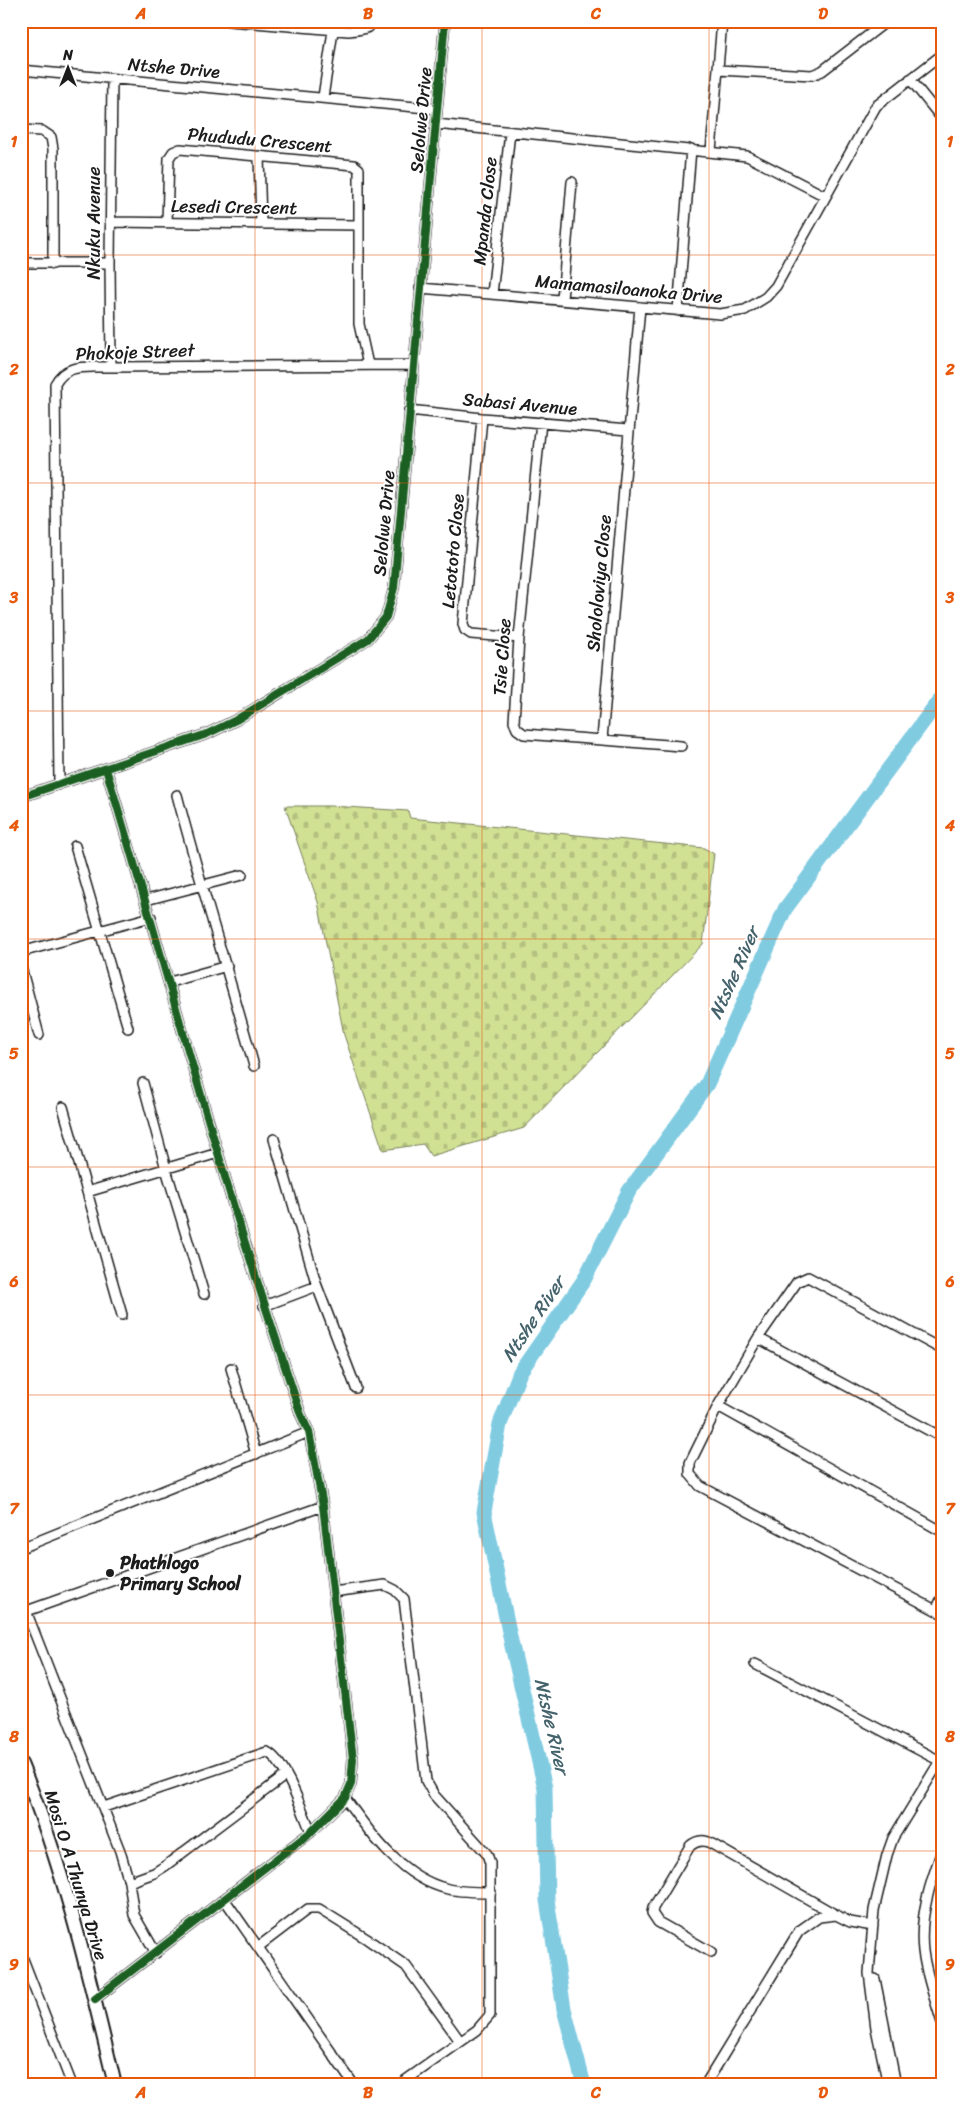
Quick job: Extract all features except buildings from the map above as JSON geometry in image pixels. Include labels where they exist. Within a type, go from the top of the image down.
[{"type":"street","points":[[229,21],[333,31],[361,30],[372,26],[374,21]]},
{"type":"street","name":"Selolwe Drive","points":[[21,797],[106,769],[229,724],[368,639],[379,628],[386,616],[394,588],[445,21]]},
{"type":"street","points":[[711,151],[722,21]]},
{"type":"street","points":[[718,70],[812,75],[822,72],[887,21]]},
{"type":"street","points":[[324,97],[333,31]]},
{"type":"street","name":"Mamamasiloanoka Drive","points":[[420,288],[562,299],[678,311],[732,314],[745,310],[766,297],[776,286],[876,106],[943,54]]},
{"type":"street","name":"Ntshe Drive","points":[[21,70],[437,109]]},
{"type":"street","name":"Nkuku Avenue","points":[[111,367],[110,222],[112,79]]},
{"type":"street","points":[[910,79],[943,120]]},
{"type":"street","points":[[436,124],[711,151],[751,157],[826,196]]},
{"type":"street","points":[[21,130],[42,131],[51,137],[53,149],[52,264]]},
{"type":"street","name":"Mpanda Close","points":[[492,294],[510,132]]},
{"type":"street","name":"Phududu Crescent","points":[[167,222],[169,158],[173,152],[180,149],[354,165],[359,168],[358,225]]},
{"type":"street","points":[[678,311],[691,149]]},
{"type":"street","points":[[260,156],[261,223]]},
{"type":"street","points":[[562,299],[572,182]]},
{"type":"street","name":"Lesedi Crescent","points":[[110,222],[358,225]]},
{"type":"street","points":[[358,225],[359,324],[368,365]]},
{"type":"street","points":[[21,263],[110,263]]},
{"type":"street","name":"Shololoviya Close","points":[[602,739],[640,307]]},
{"type":"street","name":"Phokoje Street","points":[[59,784],[55,384],[60,374],[70,369],[111,367],[413,365]]},
{"type":"street","name":"Sabasi Avenue","points":[[409,410],[628,430]]},
{"type":"street","name":"Letototo Close","points":[[482,418],[463,624],[465,630],[471,634],[520,638]]},
{"type":"street","name":"Tsie Close","points":[[541,422],[520,638],[514,722],[517,729],[524,734],[681,746]]},
{"type":"street","points":[[95,1999],[311,1832],[345,1798],[351,1784],[353,1748],[323,1506],[309,1432],[264,1306],[106,769]]},
{"type":"street","points":[[178,796],[201,886],[227,966],[254,1066]]},
{"type":"street","points":[[75,846],[128,1028]]},
{"type":"street","points":[[146,900],[242,875]]},
{"type":"street","points":[[21,952],[151,917]]},
{"type":"street","points":[[170,982],[227,966]]},
{"type":"street","points":[[21,967],[39,1035]]},
{"type":"street","points":[[143,1084],[166,1169],[204,1294]]},
{"type":"street","points":[[63,1106],[122,1315]]},
{"type":"street","points":[[274,1139],[317,1286],[356,1388]]},
{"type":"street","points":[[87,1192],[218,1153]]},
{"type":"street","points":[[943,1350],[808,1278],[797,1282],[758,1338],[718,1406],[690,1464],[690,1474],[700,1486],[939,1612],[943,1596]]},
{"type":"street","points":[[264,1306],[317,1286]]},
{"type":"street","points":[[758,1338],[943,1438]]},
{"type":"street","points":[[231,1368],[256,1454]]},
{"type":"street","points":[[718,1406],[943,1532]]},
{"type":"street","points":[[21,1548],[309,1432]]},
{"type":"street","points":[[156,1953],[134,1915],[129,1882],[120,1851],[104,1807],[24,1612],[323,1506]]},
{"type":"street","points":[[333,1592],[385,1585],[395,1590],[404,1599],[426,1781],[434,1795],[486,1854],[490,1863],[490,2015],[482,2026],[400,2085]]},
{"type":"street","points":[[755,1664],[941,1758],[893,1838],[879,1885],[872,1926],[869,1973],[888,2085]]},
{"type":"street","points":[[104,1807],[264,1752],[273,1755],[286,1776],[311,1832]]},
{"type":"street","name":"Mosi O A Thunya Drive","points":[[23,1773],[64,1881],[115,2085]]},
{"type":"street","points":[[129,1882],[154,1874],[166,1866],[286,1776]]},
{"type":"street","points":[[345,1798],[373,1838],[420,1876],[449,1889],[491,1892]]},
{"type":"street","points":[[711,1952],[658,1922],[652,1913],[653,1908],[690,1846],[695,1842],[707,1841],[836,1915],[850,1922],[872,1926]]},
{"type":"street","points":[[943,1848],[932,1878],[924,1915],[922,1942],[924,1960],[943,2026]]},
{"type":"street","points":[[225,1900],[354,2085]]},
{"type":"street","points":[[258,1947],[308,1909],[319,1909],[406,1966],[460,2041]]},
{"type":"street","points":[[705,2085],[799,1931],[819,1917],[836,1915]]},
{"type":"street","points":[[871,1951],[883,2025],[896,2085]]},
{"type":"street","points":[[21,1954],[72,2085]]},
{"type":"green space","points":[[285,806],[331,806],[408,811],[410,818],[704,848],[714,854],[703,944],[524,1128],[431,1156],[423,1144],[383,1150],[344,1035],[318,902]]},
{"type":"waterway","name":"Ntshe River","points":[[584,2085],[564,2009],[547,1900],[545,1788],[512,1646],[484,1512],[500,1424],[520,1372],[584,1280],[629,1191],[707,1084],[785,909],[943,695]]},
{"type":"cycle path","points":[[21,797],[207,734],[236,720],[368,639],[386,617],[394,588],[445,21]]},
{"type":"cycle path","points":[[95,1999],[311,1832],[345,1798],[351,1784],[353,1759],[323,1506],[309,1432],[301,1415],[237,1219],[106,769]]},
{"type":"place","name":"Phathlogo Primary School","points":[[110,1573]]}]
